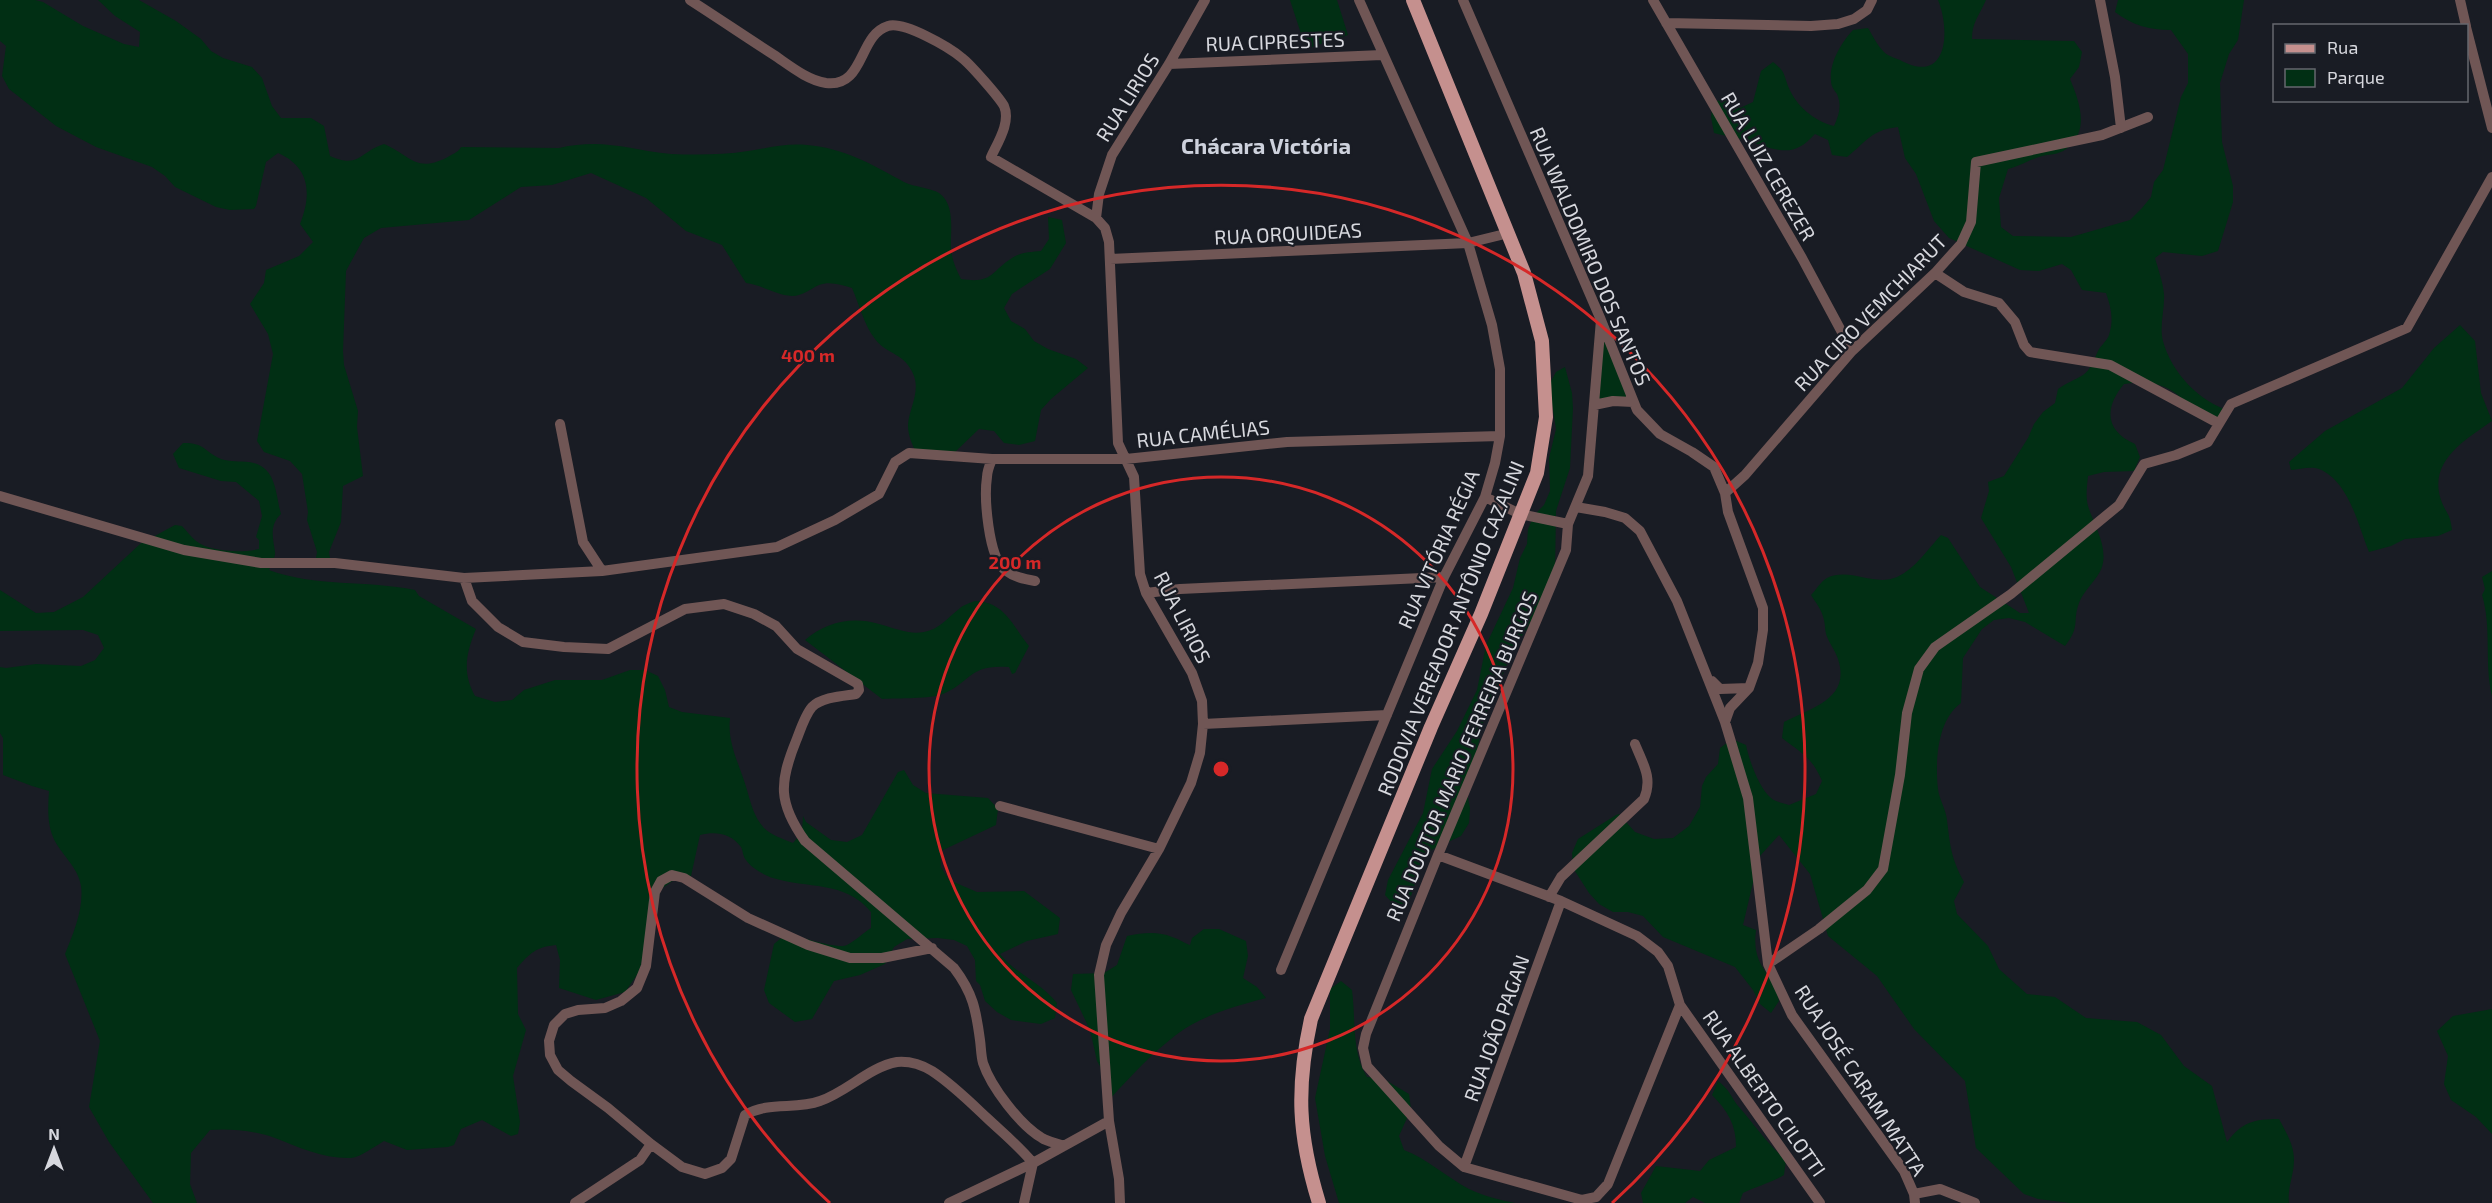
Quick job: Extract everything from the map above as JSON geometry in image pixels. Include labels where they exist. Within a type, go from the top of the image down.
[{"type":"main road","name":"RODOVIA VEREADOR ANTÔNIO CAZALINI","points":[[1319,1203],[1305,1151],[1300,1106],[1302,1059],[1311,1019],[1537,473],[1546,417],[1542,342],[1535,308],[1509,233],[1413,0]]},
{"type":"street","points":[[690,0],[797,70],[826,83],[844,81],[855,70],[875,34],[887,26],[901,25],[930,39],[962,57],[1004,106],[1006,124],[991,157],[1096,218]]},
{"type":"street","name":"RUA LIRIOS","points":[[1120,1203],[1119,1179],[1109,1121],[1099,975],[1106,945],[1121,913],[1159,849],[1191,783],[1200,753],[1203,724],[1202,701],[1192,673],[1146,593],[1140,574],[1134,477],[1118,443],[1110,259],[1105,228],[1096,218],[1099,194],[1112,155],[1169,64],[1205,0]]},
{"type":"street","name":"RUA VITÓRIA RÉGIA","points":[[1281,970],[1444,577],[1485,497],[1500,436],[1500,369],[1492,325],[1468,243],[1359,0]]},
{"type":"street","name":"RUA WALDOMIRO DOS SANTOS","points":[[1463,0],[1637,410],[1660,434],[1714,467],[1725,493],[1728,512],[1763,608],[1763,630],[1758,663],[1749,688]]},
{"type":"street","name":"RUA LUIZ CEREZER","points":[[1653,0],[1802,258],[1852,351]]},
{"type":"street","points":[[1666,23],[1811,26],[1838,24],[1854,19],[1867,10],[1872,0]]},
{"type":"street","points":[[2100,0],[2115,77],[2121,128]]},
{"type":"street","points":[[2460,0],[2466,24]]},
{"type":"street","points":[[2468,34],[2492,128]]},
{"type":"street","name":"RUA CIPRESTES","points":[[1169,64],[1382,55]]},
{"type":"street","name":"RUA CIRO VEMCHIARUT","points":[[1725,493],[1745,476],[1852,351],[1935,273],[1961,244],[1971,222],[1976,162],[2102,135],[2148,117]]},
{"type":"street","points":[[1768,964],[1819,929],[1867,890],[1882,869],[1900,775],[1906,713],[1919,669],[1935,646],[2011,594],[2119,505],[2144,464],[2176,455],[2208,442],[2231,404],[2407,328],[2492,177]]},
{"type":"street","name":"RUA ORQUIDEAS","points":[[1110,259],[1468,243],[1509,233]]},
{"type":"street","points":[[1935,273],[1964,292],[1999,303],[2015,322],[2024,345],[2030,352],[2110,365],[2218,423]]},
{"type":"street","name":"RUA DOUTOR MARIO FERREIRA BURGOS","points":[[1464,1167],[1439,1146],[1367,1066],[1364,1048],[1366,1034],[1438,855],[1566,550],[1568,524],[1588,476],[1600,320]]},
{"type":"street","points":[[1594,405],[1613,401],[1633,402]]},
{"type":"street","points":[[560,424],[583,542],[602,571]]},
{"type":"street","name":"RUA CAMÉLIAS","points":[[602,571],[777,547],[835,520],[879,494],[895,462],[909,453],[992,459],[1126,459],[1287,442],[1500,436]]},
{"type":"street","points":[[992,459],[987,476],[989,534],[994,556],[1003,569],[1017,578],[1035,581]]},
{"type":"street","points":[[0,496],[184,550],[261,563],[335,563],[464,578],[602,571]]},
{"type":"street","points":[[1485,497],[1520,514],[1568,524]]},
{"type":"street","name":"RUA JOSÉ CARAM MATTA","points":[[1576,507],[1625,518],[1640,531],[1677,601],[1725,722],[1748,798],[1768,964],[1792,1015],[1904,1171],[1915,1199]]},
{"type":"street","points":[[1146,593],[1180,589],[1444,577]]},
{"type":"street","points":[[464,578],[472,601],[498,627],[523,642],[608,649],[685,609],[724,604],[754,614],[776,626],[797,649],[858,684],[859,690],[856,694],[824,700],[812,707],[786,766],[783,786],[785,805],[793,825],[805,841],[954,968],[966,984],[974,1002],[983,1062],[1004,1099],[1025,1124],[1043,1139],[1064,1146]]},
{"type":"street","points":[[1706,675],[1720,689],[1749,688]]},
{"type":"street","points":[[1725,722],[1730,708],[1749,688]]},
{"type":"street","points":[[1203,724],[1387,715]]},
{"type":"street","points":[[1549,897],[1561,877],[1644,799],[1649,787],[1649,776],[1635,744]]},
{"type":"street","points":[[1000,806],[1159,849]]},
{"type":"street","name":"RUA ALBERTO CILOTTI","points":[[1438,855],[1561,901],[1637,936],[1658,952],[1668,966],[1680,1005],[1820,1203]]},
{"type":"street","points":[[932,948],[882,958],[850,958],[808,945],[748,918],[684,878],[672,876],[662,881],[655,892],[646,966],[638,988],[621,1001],[605,1008],[578,1010],[565,1014],[554,1025],[549,1041],[550,1055],[558,1070],[651,1144],[682,1167],[705,1174],[722,1168],[731,1159],[746,1115],[756,1109],[769,1106],[810,1105],[832,1097],[882,1067],[897,1062],[913,1063],[930,1070],[955,1088],[1017,1143],[1033,1163]]},
{"type":"street","name":"RUA JOÃO PAGAN","points":[[1464,1167],[1561,901]]},
{"type":"street","points":[[1464,1167],[1582,1200],[1596,1197],[1608,1184],[1680,1005]]},
{"type":"street","points":[[949,1203],[1033,1163],[1109,1121]]},
{"type":"street","points":[[575,1203],[640,1160],[651,1144]]},
{"type":"street","points":[[1024,1203],[1033,1163]]},
{"type":"street","points":[[1915,1199],[1940,1189],[1975,1203]]},
{"type":"green space","points":[[0,0],[43,2],[83,26],[124,44],[139,47],[140,32],[115,16],[98,0],[139,0],[176,21],[201,39],[211,51],[223,58],[252,67],[262,78],[272,106],[281,118],[311,118],[324,126],[330,156],[340,160],[354,160],[384,144],[413,161],[427,164],[446,158],[461,147],[559,148],[603,144],[671,154],[700,155],[792,145],[821,147],[846,154],[904,182],[939,193],[948,204],[950,212],[951,249],[954,264],[961,279],[971,280],[990,276],[1019,255],[1041,251],[1049,239],[1048,217],[1062,220],[1066,243],[1050,269],[1012,294],[1004,308],[1011,321],[1025,329],[1034,341],[1048,349],[1076,359],[1088,368],[1041,410],[1035,441],[1019,445],[1004,443],[994,431],[979,429],[955,452],[918,456],[908,425],[916,389],[914,376],[906,362],[885,349],[875,339],[852,288],[827,283],[803,294],[792,296],[746,283],[722,245],[686,231],[646,198],[591,173],[552,185],[521,187],[469,220],[381,228],[364,238],[346,271],[343,351],[344,365],[358,411],[357,427],[363,476],[343,486],[341,522],[329,552],[330,558],[316,558],[317,552],[307,520],[308,512],[302,474],[290,461],[264,452],[257,441],[273,354],[268,334],[250,304],[264,283],[266,270],[299,256],[313,242],[300,224],[307,192],[302,174],[289,159],[278,153],[266,162],[254,209],[230,210],[216,207],[175,187],[152,167],[96,147],[56,126],[9,89],[2,76],[6,46],[0,41]]},
{"type":"green space","points":[[1290,0],[1337,0],[1348,35],[1306,49]]},
{"type":"green space","points":[[1938,0],[1986,0],[1975,23],[1972,39],[2074,41],[2082,52],[2079,67],[2070,79],[2081,116],[2081,125],[2074,142],[2063,151],[2008,169],[1999,198],[2001,227],[2013,236],[2071,237],[2130,220],[2151,197],[2154,182],[2163,170],[2181,97],[2188,83],[2188,54],[2171,30],[2148,28],[2128,20],[2115,12],[2118,0],[2244,0],[2238,40],[2229,54],[2220,83],[2222,142],[2233,186],[2233,202],[2218,251],[2202,256],[2163,252],[2155,258],[2162,280],[2164,300],[2162,329],[2167,353],[2188,385],[2208,401],[2231,411],[2216,422],[2201,420],[2177,394],[2160,385],[2124,384],[2113,402],[2111,418],[2118,433],[2135,444],[2140,457],[2134,471],[2104,472],[2088,476],[2088,505],[2100,537],[2103,560],[2100,572],[2079,603],[2073,634],[2065,646],[2025,622],[2009,618],[1994,620],[1982,629],[1963,658],[1961,703],[1953,710],[1942,731],[1939,742],[1937,778],[1952,851],[1964,882],[1954,901],[1957,914],[1988,946],[1999,969],[2027,994],[2055,997],[2086,1018],[2137,1022],[2161,1035],[2184,1066],[2212,1086],[2227,1142],[2238,1130],[2249,1123],[2279,1119],[2294,1154],[2289,1203],[2070,1203],[2038,1199],[2024,1194],[1976,1148],[1965,1081],[1914,1029],[1877,976],[1828,936],[1810,874],[1779,835],[1759,857],[1743,925],[1756,930],[1755,943],[1759,961],[1776,991],[1779,1001],[1771,1013],[1760,1004],[1753,990],[1735,967],[1663,937],[1643,916],[1628,912],[1613,912],[1599,904],[1573,868],[1572,853],[1578,839],[1616,815],[1619,814],[1635,832],[1654,839],[1673,838],[1689,826],[1700,807],[1702,786],[1706,777],[1718,764],[1720,748],[1732,739],[1746,745],[1759,781],[1773,799],[1789,805],[1816,794],[1822,781],[1814,766],[1782,738],[1784,722],[1826,700],[1839,684],[1841,673],[1838,659],[1826,634],[1822,613],[1811,595],[1827,578],[1836,575],[1880,580],[1897,577],[1915,564],[1941,535],[1948,538],[1980,587],[2020,613],[2029,613],[2011,567],[1981,518],[1989,491],[1988,482],[2004,476],[2034,424],[2043,412],[2055,403],[2058,389],[2086,373],[2090,367],[2111,329],[2111,314],[2106,293],[2082,290],[2071,270],[2062,264],[2039,271],[2020,270],[1949,238],[1934,221],[1916,174],[1905,158],[1898,127],[1875,134],[1847,157],[1832,155],[1828,140],[1815,134],[1802,145],[1784,150],[1714,133],[1711,117],[1713,102],[1728,98],[1740,108],[1753,102],[1761,71],[1773,62],[1783,72],[1791,93],[1806,112],[1834,126],[1840,106],[1839,98],[1831,83],[1832,67],[1840,47],[1853,30],[1868,28],[1887,55],[1916,66],[1928,66],[1936,61],[1942,52],[1944,40],[1942,13]]},
{"type":"green space","points":[[2460,325],[2475,341],[2481,393],[2492,421],[2461,444],[2444,463],[2438,486],[2452,530],[2438,536],[2405,539],[2391,546],[2369,552],[2351,505],[2338,483],[2316,468],[2291,470],[2289,462],[2325,431],[2402,388],[2434,348]]},
{"type":"green space","points":[[1603,332],[1629,399],[1597,402]]},
{"type":"green space","points":[[1565,367],[1572,393],[1573,408],[1570,468],[1556,511],[1555,572],[1529,625],[1513,650],[1484,719],[1467,793],[1470,808],[1469,823],[1461,836],[1433,849],[1423,860],[1409,902],[1395,906],[1385,895],[1388,880],[1423,813],[1432,769],[1457,731],[1477,690],[1486,645],[1513,588],[1520,558],[1527,544],[1528,529],[1534,515],[1544,505],[1550,491],[1549,458],[1556,429],[1549,385],[1556,372]]},
{"type":"green space","points":[[183,443],[200,446],[221,459],[258,465],[270,475],[276,489],[281,514],[273,527],[275,554],[269,570],[304,579],[415,590],[419,596],[476,629],[467,663],[468,679],[475,696],[495,702],[512,700],[524,690],[555,680],[602,680],[630,670],[645,670],[658,676],[665,690],[669,707],[682,712],[730,718],[732,746],[753,810],[764,828],[777,837],[793,843],[802,832],[803,816],[806,822],[831,840],[847,842],[862,835],[898,772],[904,770],[913,785],[926,793],[988,798],[998,809],[996,825],[941,851],[941,867],[949,880],[977,892],[1024,891],[1060,918],[1058,934],[1027,941],[1000,954],[1057,1003],[1055,1018],[1041,1024],[1011,1020],[997,1012],[985,1001],[980,985],[976,981],[975,960],[967,946],[954,940],[938,938],[907,939],[894,947],[885,964],[860,975],[834,981],[812,1019],[795,1022],[769,1003],[764,990],[774,944],[786,934],[827,944],[847,945],[871,928],[871,912],[861,902],[838,890],[766,875],[748,863],[741,847],[728,836],[717,833],[700,835],[691,876],[680,876],[661,889],[639,972],[625,992],[596,1000],[559,988],[560,960],[556,945],[543,947],[534,952],[517,968],[518,1014],[526,1030],[513,1076],[520,1122],[518,1134],[511,1136],[482,1120],[461,1129],[454,1145],[448,1147],[407,1150],[384,1141],[363,1154],[341,1158],[302,1149],[260,1134],[234,1130],[210,1130],[191,1153],[190,1184],[197,1203],[153,1203],[109,1142],[89,1107],[100,1041],[65,954],[81,904],[81,886],[73,866],[51,832],[48,814],[49,791],[3,775],[3,738],[0,733],[0,667],[36,664],[81,666],[95,660],[104,648],[98,635],[83,630],[0,631],[0,590],[36,613],[54,612],[83,597],[140,544],[175,525],[182,526],[196,541],[209,547],[235,551],[259,549],[259,540],[256,537],[262,516],[259,501],[236,482],[221,481],[179,468],[173,454]]},
{"type":"green space","points":[[2492,571],[2492,696],[2488,671],[2487,620],[2482,595],[2485,589],[2482,577]]},
{"type":"green space","points":[[975,601],[985,602],[1001,610],[1029,646],[1015,673],[1012,674],[1009,667],[986,668],[972,674],[953,689],[938,696],[882,699],[805,640],[831,625],[849,621],[869,622],[907,632],[930,631],[967,604]]},
{"type":"green space","points":[[1204,929],[1219,929],[1246,941],[1248,956],[1243,978],[1257,987],[1266,998],[1200,1020],[1180,1032],[1148,1060],[1109,1100],[1105,1075],[1097,1061],[1090,1030],[1071,990],[1073,974],[1104,973],[1117,965],[1127,936],[1155,933],[1190,945],[1192,938]]},
{"type":"green space","points":[[1341,981],[1352,990],[1356,1046],[1367,1077],[1382,1078],[1409,1094],[1411,1109],[1399,1136],[1404,1150],[1421,1158],[1469,1189],[1492,1198],[1515,1203],[1339,1203],[1325,1156],[1315,1098],[1330,1029],[1330,989]]},
{"type":"green space","points":[[2492,1009],[2492,1134],[2476,1117],[2451,1100],[2444,1084],[2448,1056],[2437,1031],[2453,1016]]},
{"type":"green space","points":[[1718,1081],[1767,1141],[1786,1160],[1784,1175],[1743,1193],[1739,1203],[1705,1203],[1693,1197],[1685,1203],[1643,1203],[1641,1193],[1656,1166],[1700,1171],[1709,1160],[1736,1147],[1730,1119],[1712,1095]]},
{"type":"district","name":"Chácara Victória","points":[[1266,145]]}]
